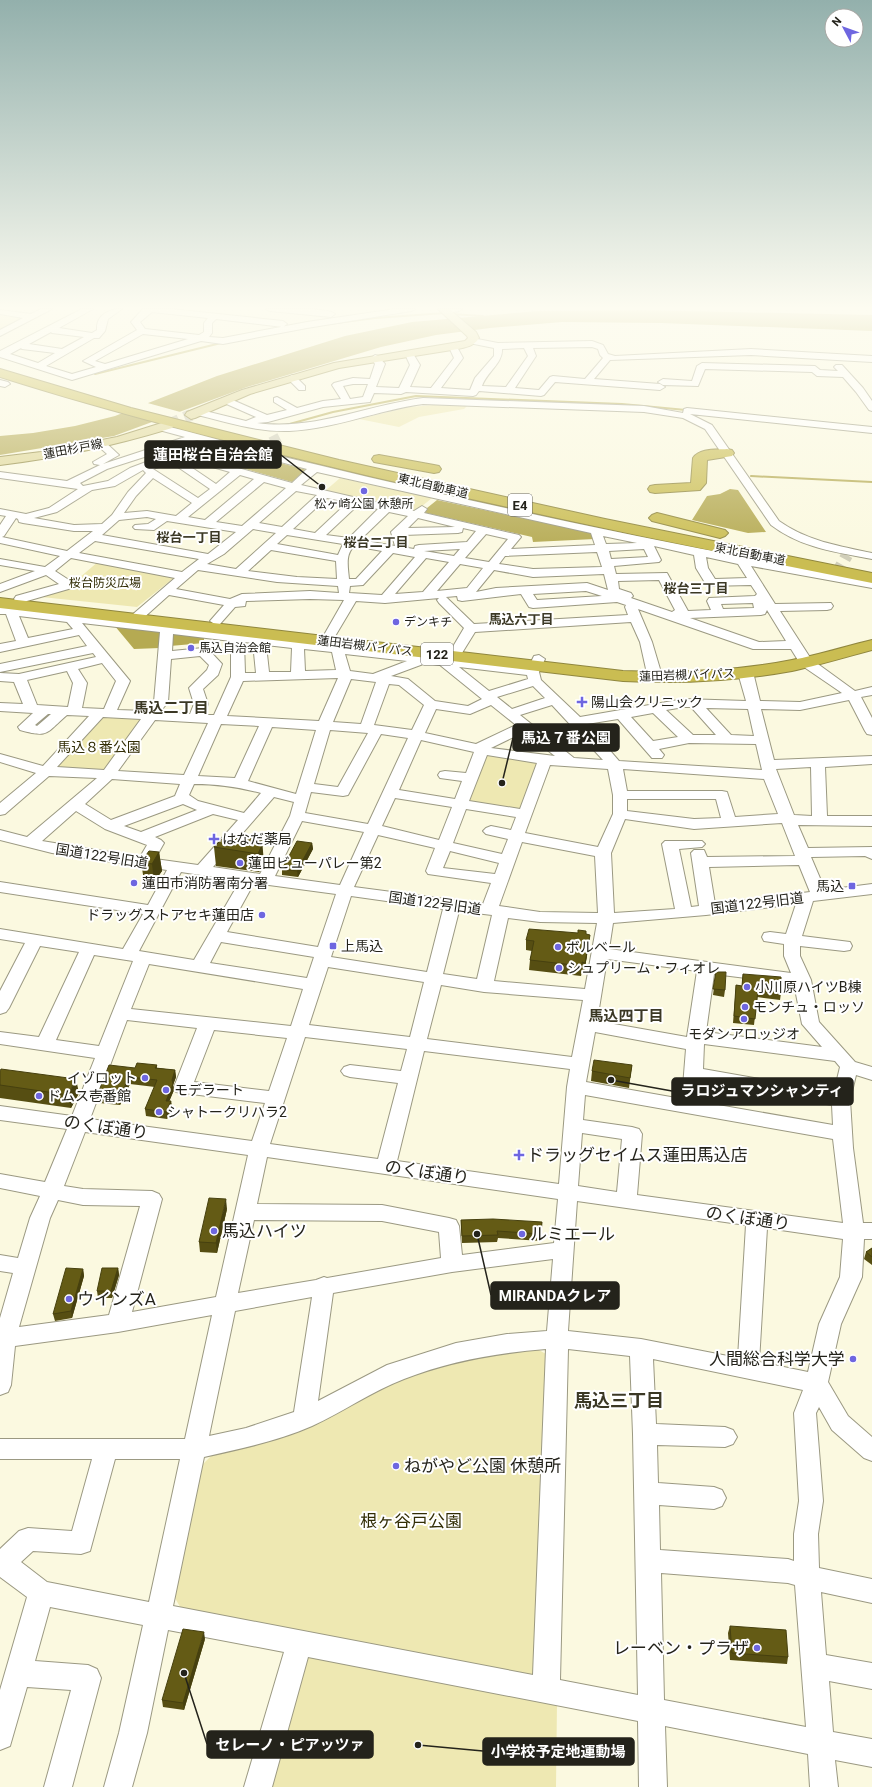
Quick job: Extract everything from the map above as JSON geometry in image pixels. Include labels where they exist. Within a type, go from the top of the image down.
[{"type":"highway","name":"東北自動車道","points":[[71,392],[96,397],[338,464],[560,514],[872,578]]},
{"type":"highway","name":"東北自動車道","points":[[85,392],[96,397]]},
{"type":"highway","name":"東北自動車道","points":[[178,420],[246,429],[513,497],[732,543],[872,568]]},
{"type":"highway","points":[[246,429],[434,469]]},
{"type":"highway","points":[[657,485],[695,487],[699,483],[700,458],[706,455],[727,453]]},
{"type":"highway","points":[[657,518],[872,568]]},
{"type":"highway","name":"蓮田岩槻バイパス","points":[[0,596],[8,606],[216,621],[334,642],[457,650],[536,670],[653,669],[740,666],[800,655],[872,645]]},
{"type":"highway","name":"蓮田岩槻バイパス","points":[[139,615],[238,634],[536,670],[631,676],[677,677],[745,673],[800,655],[872,638]]},
{"type":"main road","name":"蓮田杉戸線","points":[[6,461],[137,436],[225,400],[248,392]]},
{"type":"street","points":[[342,392],[347,401]]},
{"type":"street","points":[[246,429],[266,418],[294,410],[323,404],[367,400],[370,392]]},
{"type":"street","points":[[439,392],[446,398]]},
{"type":"street","points":[[531,392],[541,393]]},
{"type":"street","points":[[286,431],[294,424],[337,412],[417,397],[533,402],[619,392]]},
{"type":"street","points":[[681,392],[872,430]]},
{"type":"street","points":[[860,392],[872,408]]},
{"type":"street","points":[[533,402],[541,393]]},
{"type":"street","points":[[225,400],[266,418],[286,431]]},
{"type":"street","points":[[277,400],[294,410]]},
{"type":"street","points":[[246,429],[286,431],[397,404],[423,401],[460,401],[644,409],[676,413],[703,423],[714,433],[775,523],[796,537],[825,546],[872,556]]},
{"type":"street","points":[[323,404],[337,412]]},
{"type":"street","points":[[178,420],[196,437],[231,447],[255,451],[315,468],[652,545],[836,576],[872,584]]},
{"type":"street","points":[[105,462],[128,458],[196,437]]},
{"type":"street","points":[[68,485],[114,455],[101,444]]},
{"type":"street","points":[[0,475],[89,487],[111,484],[134,470],[147,469],[162,460],[192,458],[231,447]]},
{"type":"street","points":[[128,458],[199,503]]},
{"type":"street","points":[[166,591],[232,603],[384,599],[472,591],[515,537],[294,487],[192,458]]},
{"type":"street","points":[[170,460],[176,462],[216,489]]},
{"type":"street","points":[[0,468],[9,464],[6,461]]},
{"type":"street","points":[[139,615],[196,566],[211,558],[247,528],[315,468]]},
{"type":"street","points":[[0,588],[47,571],[93,537],[116,518],[147,469]]},
{"type":"street","points":[[179,519],[238,471]]},
{"type":"street","points":[[207,524],[262,478]]},
{"type":"street","points":[[0,512],[26,517],[53,510],[89,487]]},
{"type":"street","points":[[238,574],[324,494]]},
{"type":"street","points":[[397,550],[398,532],[415,514],[438,497]]},
{"type":"street","points":[[317,537],[356,501]]},
{"type":"street","points":[[200,966],[216,936],[257,879],[297,816],[324,726],[345,678],[334,642],[346,600],[342,559],[344,549],[386,508]]},
{"type":"street","points":[[116,518],[147,514],[207,524],[284,531],[533,573],[609,570],[663,576],[684,615]]},
{"type":"street","points":[[0,534],[6,516],[74,528],[105,527]]},
{"type":"street","points":[[140,527],[150,528],[165,517]]},
{"type":"street","points":[[398,532],[463,530],[468,526]]},
{"type":"street","points":[[427,595],[483,530]]},
{"type":"street","points":[[596,532],[609,570],[614,591],[625,599],[758,646],[800,655]]},
{"type":"street","points":[[93,537],[211,558]]},
{"type":"street","points":[[796,537],[788,541],[798,545],[872,560]]},
{"type":"street","points":[[0,540],[29,547],[225,582]]},
{"type":"street","points":[[196,566],[238,574],[305,583],[345,583],[358,582],[397,550],[470,545]]},
{"type":"street","points":[[502,553],[652,545]]},
{"type":"street","points":[[609,570],[655,560],[652,545]]},
{"type":"street","points":[[267,546],[342,559]]},
{"type":"street","points":[[699,552],[702,568],[711,583],[755,581]]},
{"type":"street","points":[[384,599],[423,555]]},
{"type":"street","points":[[742,561],[755,581],[761,596],[772,608],[800,655],[854,696],[872,730]]},
{"type":"street","points":[[0,562],[38,567],[59,577],[68,584],[8,606]]},
{"type":"street","points":[[346,600],[384,603],[443,600],[487,595],[496,592],[525,590],[533,604],[625,599],[684,615],[719,613],[713,601],[761,596]]},
{"type":"street","points":[[625,599],[646,642],[653,669]]},
{"type":"street","points":[[443,600],[471,628],[635,618]]},
{"type":"street","points":[[216,621],[232,603]]},
{"type":"street","points":[[8,606],[71,618],[167,629],[238,634],[259,640],[298,644],[334,642],[424,659],[536,670]]},
{"type":"street","points":[[8,606],[24,642]]},
{"type":"street","points":[[772,608],[827,606]]},
{"type":"street","points":[[0,811],[46,771],[104,713],[123,681],[71,618]]},
{"type":"street","points":[[457,650],[471,628]]},
{"type":"street","points":[[30,843],[76,805],[108,775],[161,702],[167,629]]},
{"type":"street","points":[[0,648],[82,631]]},
{"type":"street","points":[[238,634],[238,677],[182,795],[192,804],[248,818]]},
{"type":"street","points":[[259,640],[263,676]]},
{"type":"street","points":[[298,644],[298,675]]},
{"type":"street","points":[[0,668],[96,648]]},
{"type":"street","points":[[165,656],[203,652],[216,664],[213,672],[196,688],[201,704],[195,719]]},
{"type":"street","points":[[0,677],[19,678],[104,659]]},
{"type":"street","points":[[380,678],[424,659]]},
{"type":"street","points":[[443,661],[570,762]]},
{"type":"street","points":[[38,709],[25,727],[40,731],[68,711],[80,683],[70,666]]},
{"type":"street","points":[[238,677],[343,674],[380,678],[403,682],[431,704],[470,710],[536,670]]},
{"type":"street","points":[[536,670],[554,700],[577,722],[615,765],[620,805],[603,853],[606,918],[587,1025],[578,1064],[576,1087],[557,1340],[546,1692]]},
{"type":"street","points":[[745,673],[748,676],[753,705],[769,770],[803,857],[813,897],[792,940],[792,956],[802,980],[811,1024],[844,1061],[841,1100],[842,1134],[863,1231],[851,1277],[830,1324],[817,1383],[805,1413],[811,1500],[806,1534],[807,1577],[824,1787]]},
{"type":"street","points":[[19,678],[38,709]]},
{"type":"street","points":[[0,758],[46,771],[190,780],[218,780],[240,783],[271,791],[305,793],[344,792],[371,729],[380,678]]},
{"type":"street","points":[[577,722],[684,703],[800,706],[854,696],[872,691]]},
{"type":"street","points":[[510,714],[554,700]]},
{"type":"street","points":[[118,1787],[133,1733],[259,1148],[345,890],[431,704]]},
{"type":"street","points":[[695,704],[727,739]]},
{"type":"street","points":[[0,707],[371,729],[417,735],[504,755],[545,760],[615,765],[668,768],[769,770],[818,763],[872,760]]},
{"type":"street","points":[[656,708],[688,739]]},
{"type":"street","points":[[621,714],[668,768]]},
{"type":"street","points":[[240,783],[267,724]]},
{"type":"street","points":[[501,880],[434,871],[459,804],[471,778],[479,749],[525,726]]},
{"type":"street","points":[[650,746],[688,739],[762,740]]},
{"type":"street","points":[[484,986],[501,880],[545,760]]},
{"type":"street","points":[[818,763],[820,820]]},
{"type":"street","points":[[445,775],[471,778]]},
{"type":"street","points":[[202,871],[271,791]]},
{"type":"street","points":[[390,793],[525,814]]},
{"type":"street","points":[[620,805],[722,796],[729,821]]},
{"type":"street","points":[[110,826],[184,798]]},
{"type":"street","points":[[76,805],[110,826],[156,843],[145,863]]},
{"type":"street","points":[[620,805],[694,824],[787,818],[795,820],[872,821]]},
{"type":"street","points":[[142,837],[212,809]]},
{"type":"street","points":[[297,816],[373,829],[444,844],[508,860]]},
{"type":"street","points":[[694,824],[708,909]]},
{"type":"street","points":[[492,831],[603,853]]},
{"type":"street","name":"国道122号旧道","points":[[0,835],[30,843],[103,857],[176,868],[345,890],[495,912],[561,919],[606,918],[684,912],[872,889]]},
{"type":"street","points":[[684,912],[670,844],[697,844]]},
{"type":"street","points":[[701,862],[803,857],[870,851],[872,854]]},
{"type":"street","points":[[0,1385],[3,1339],[40,1218],[122,1014],[136,956],[153,911],[176,868]]},
{"type":"street","points":[[0,887],[153,911]]},
{"type":"street","points":[[386,1166],[452,906]]},
{"type":"street","points":[[0,934],[313,985]]},
{"type":"street","points":[[216,936],[434,978],[484,986],[592,995]]},
{"type":"street","points":[[770,937],[844,946]]},
{"type":"street","points":[[0,1008],[35,939]]},
{"type":"street","points":[[45,1044],[88,948]]},
{"type":"street","points":[[600,953],[802,980]]},
{"type":"street","points":[[691,1106],[695,1041],[706,968]]},
{"type":"street","points":[[122,1014],[418,1044],[578,1064]]},
{"type":"street","points":[[208,1023],[183,1087],[276,1098]]},
{"type":"street","points":[[587,1025],[844,1061],[872,1074]]},
{"type":"street","points":[[0,1038],[106,1054]]},
{"type":"street","points":[[350,1071],[408,1078]]},
{"type":"street","points":[[694,1074],[841,1100]]},
{"type":"street","points":[[576,1087],[691,1106],[842,1134]]},
{"type":"street","name":"のくぼ通り","points":[[0,1113],[259,1148],[757,1219],[863,1231]]},
{"type":"street","points":[[573,1125],[632,1134],[626,1200]]},
{"type":"street","points":[[0,1181],[83,1197],[152,1198],[118,1323]]},
{"type":"street","points":[[245,1212],[382,1213],[449,1226],[452,1264]]},
{"type":"street","points":[[748,1369],[757,1219]]},
{"type":"street","points":[[3,1339],[118,1323],[225,1305],[324,1285],[452,1264],[563,1250]]},
{"type":"street","points":[[0,1263],[25,1267]]},
{"type":"street","points":[[304,1419],[324,1285]]},
{"type":"street","points":[[0,1449],[194,1449],[246,1438],[304,1419],[395,1372],[456,1352],[507,1343],[557,1340],[641,1348],[817,1383],[840,1422],[872,1451]]},
{"type":"street","points":[[641,1348],[645,1434],[653,1787]]},
{"type":"street","points":[[645,1434],[725,1438]]},
{"type":"street","points":[[106,1449],[81,1543],[28,1539],[1,1563],[41,1593],[546,1692],[872,1753]]},
{"type":"street","points":[[646,1493],[714,1498]]},
{"type":"street","points":[[648,1561],[788,1571],[807,1577],[872,1591]]},
{"type":"street","points":[[0,1736],[41,1593]]},
{"type":"street","points":[[258,1787],[299,1644]]},
{"type":"street","points":[[814,1666],[872,1676]]},
{"type":"street","points":[[18,1673],[88,1678],[58,1787]]},
{"type":"green space","points":[[433,405],[467,406],[464,409],[419,417],[399,427],[359,419],[410,407]]},
{"type":"green space","points":[[340,478],[432,498],[416,511],[325,491]]},
{"type":"green space","name":"桜台防災広場","points":[[99,561],[175,577],[137,607],[32,596],[72,584]]},
{"type":"green space","name":"馬込８番公園","points":[[104,716],[140,718],[142,720],[108,770],[54,770]]},
{"type":"green space","points":[[485,753],[538,763],[521,812],[465,803]]},
{"type":"green space","name":"根ヶ谷戸公園","points":[[537,1349],[546,1354],[540,1669],[531,1678],[183,1612],[175,1598],[202,1465],[213,1454],[383,1387],[438,1363]]},
{"type":"green space","points":[[308,1655],[557,1703],[556,1787],[269,1787]]},
{"type":"shaded area","points":[[175,392],[232,392],[114,436],[0,455],[0,436],[33,433],[75,426],[115,416]]},
{"type":"shaded area","points":[[224,451],[239,452],[307,470],[292,482],[202,457]]},
{"type":"shaded area","points":[[730,489],[738,490],[766,532],[748,533],[692,520],[707,496],[720,494]]},
{"type":"shaded area","points":[[437,500],[592,533],[595,539],[533,542],[532,537],[422,512]]},
{"type":"shaded area","points":[[114,625],[162,632],[160,648],[134,649]]},
{"type":"shaded area","points":[[171,633],[204,636],[204,643],[170,646]]},
{"type":"pier","points":[[144,402],[184,413],[161,422],[121,411]]},
{"type":"building","points":[[244,836],[262,838],[258,844],[262,845],[258,854],[214,847],[222,839],[235,840]]},
{"type":"building","points":[[297,841],[312,843],[297,871],[282,869]]},
{"type":"building","points":[[149,851],[159,852],[152,864],[141,862]]},
{"type":"building","points":[[529,929],[578,933],[578,930],[586,931],[586,934],[590,935],[585,963],[582,962],[582,966],[530,960],[534,941],[526,940]]},
{"type":"building","points":[[716,972],[726,972],[725,990],[713,989]]},
{"type":"building","points":[[743,974],[781,977],[781,993],[758,990],[755,1019],[734,1016],[736,985],[742,986]]},
{"type":"building","points":[[594,1060],[632,1065],[630,1078],[592,1071]]},
{"type":"building","points":[[137,1063],[157,1065],[155,1068],[175,1070],[172,1080],[173,1084],[166,1101],[171,1101],[166,1112],[145,1109],[157,1080],[129,1077],[119,1099],[97,1096],[109,1065],[135,1068]]},
{"type":"building","points":[[1,1069],[76,1079],[68,1095],[0,1085]]},
{"type":"building","name":"馬込ハイツ","points":[[209,1198],[226,1199],[216,1243],[199,1242]]},
{"type":"building","points":[[493,1219],[542,1222],[541,1234],[497,1231],[498,1235],[462,1236],[461,1220]]},
{"type":"building","points":[[872,1248],[872,1257],[866,1252]]},
{"type":"building","name":"ウインズA","points":[[66,1268],[83,1269],[71,1311],[53,1314]]},
{"type":"building","points":[[102,1268],[118,1268],[111,1291],[97,1291]]},
{"type":"building","name":"レーベン・プラザ","points":[[730,1626],[786,1630],[788,1657],[732,1653]]},
{"type":"building","points":[[183,1629],[204,1632],[183,1703],[162,1700]]},
{"type":"waterway","points":[[286,425],[333,412],[416,396],[622,404],[686,410]]},
{"type":"waterway","points":[[751,476],[872,482]]},
{"type":"tunnel","points":[[168,425],[191,415]]},
{"type":"tunnel","points":[[258,449],[283,436]]},
{"type":"tunnel","points":[[836,575],[847,555]]},
{"type":"place","name":"蓮田桜台自治会館","points":[[322,487]]},
{"type":"place","name":"松ヶ崎公園 休憩所","points":[[364,491]]},
{"type":"place","name":"デンキチ","points":[[396,622]]},
{"type":"place","name":"馬込自治会館","points":[[191,648]]},
{"type":"place","name":"陽山会クリニック","points":[[582,702]]},
{"type":"place","name":"馬込７番公園","points":[[502,783]]},
{"type":"place","name":"はなだ薬局","points":[[214,839]]},
{"type":"place","name":"蓮田ビューパレー第2","points":[[240,863]]},
{"type":"place","name":"蓮田市消防署南分署","points":[[134,883]]},
{"type":"place","name":"馬込","points":[[852,886]]},
{"type":"place","name":"ドラッグストアセキ蓮田店","points":[[262,915]]},
{"type":"place","name":"上馬込","points":[[333,946]]},
{"type":"place","name":"ボルベール","points":[[558,947]]},
{"type":"place","name":"シュプリーム・フィオレ","points":[[559,968]]},
{"type":"place","name":"小川原ハイツB棟","points":[[747,987]]},
{"type":"place","name":"モンチュ・ロッソ","points":[[745,1007]]},
{"type":"place","name":"モダンアロッジオ","points":[[744,1019]]},
{"type":"place","name":"イゾロット","points":[[145,1078]]},
{"type":"place","name":"ラロジュマンシャンティ","points":[[611,1080]]},
{"type":"place","name":"モデラート","points":[[166,1090]]},
{"type":"place","name":"ドムス壱番館","points":[[39,1096]]},
{"type":"place","name":"シャトークリハラ2","points":[[159,1112]]},
{"type":"place","name":"ドラッグセイムス蓮田馬込店","points":[[519,1155]]},
{"type":"place","name":"馬込ハイツ","points":[[214,1231]]},
{"type":"place","name":"MIRANDAクレア","points":[[477,1234]]},
{"type":"place","name":"ルミエール","points":[[522,1234]]},
{"type":"place","name":"ウインズA","points":[[69,1299]]},
{"type":"place","name":"人間総合科学大学","points":[[853,1359]]},
{"type":"place","name":"ねがやど公園 休憩所","points":[[396,1466]]},
{"type":"place","name":"レーベン・プラザ","points":[[757,1648]]},
{"type":"place","name":"セレーノ・ピアッツァ","points":[[184,1673]]},
{"type":"place","name":"小学校予定地運動場","points":[[418,1745]]},
{"type":"district","name":"桜台一丁目","points":[[189,537]]},
{"type":"district","name":"桜台二丁目","points":[[376,542]]},
{"type":"district","name":"桜台三丁目","points":[[696,588]]},
{"type":"district","name":"馬込六丁目","points":[[521,619]]},
{"type":"district","name":"馬込二丁目","points":[[171,708]]},
{"type":"district","name":"馬込四丁目","points":[[626,1016]]},
{"type":"district","name":"馬込三丁目","points":[[619,1400]]}]
